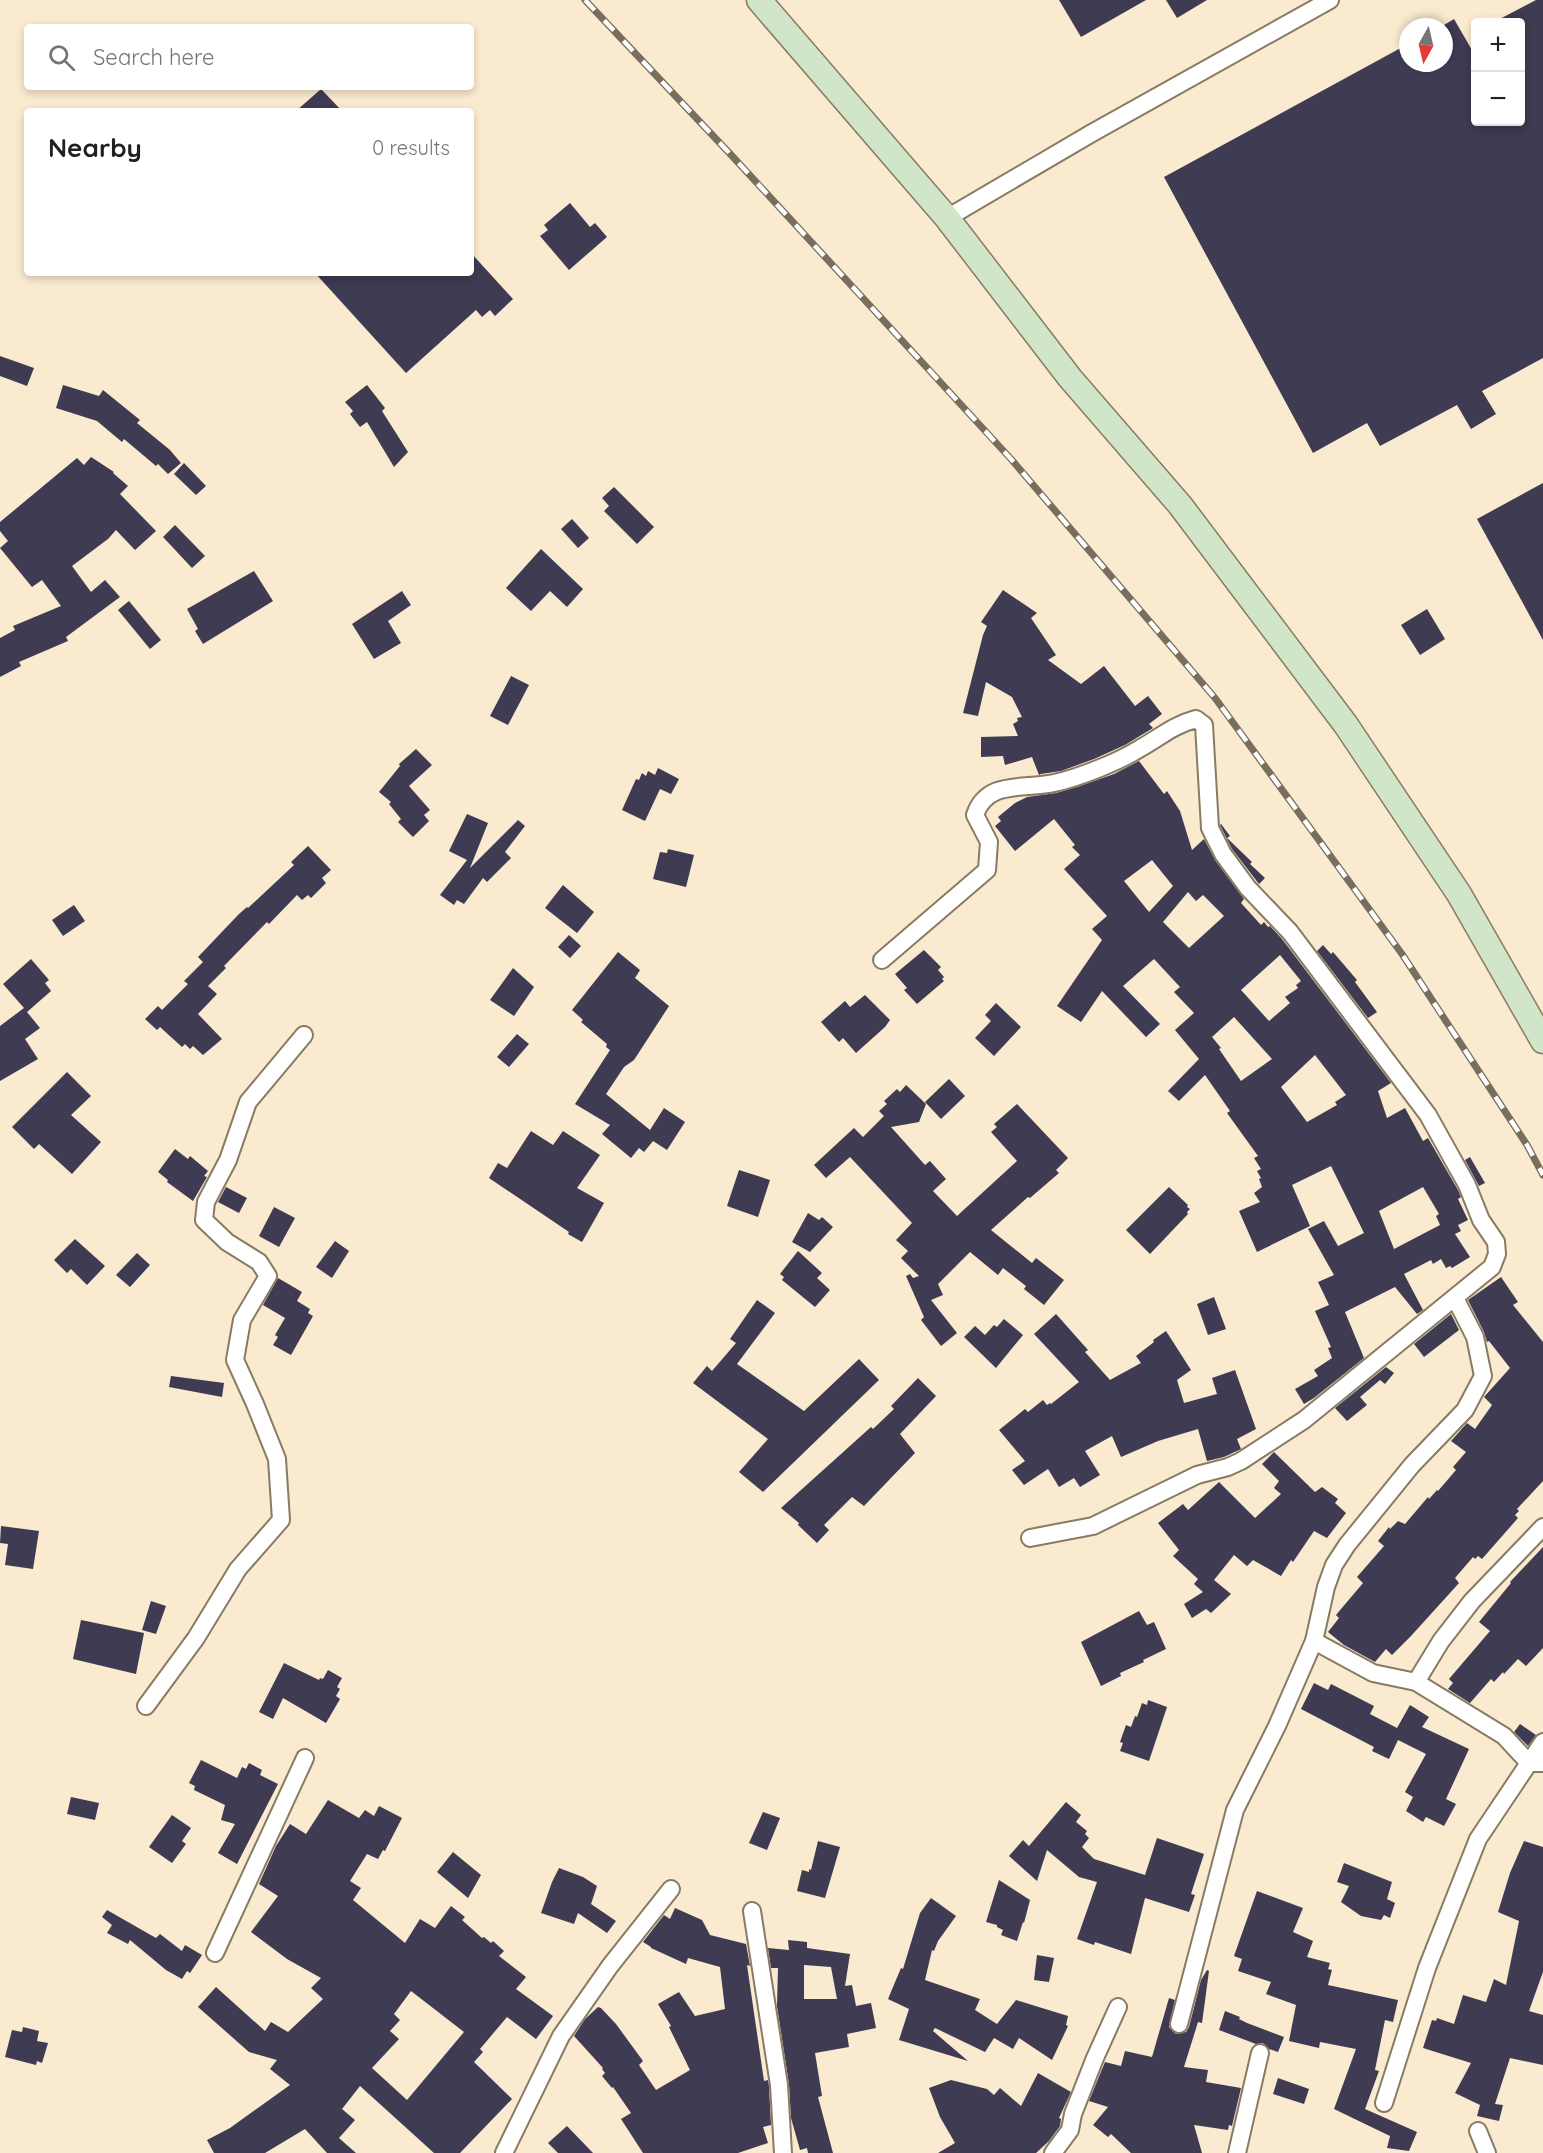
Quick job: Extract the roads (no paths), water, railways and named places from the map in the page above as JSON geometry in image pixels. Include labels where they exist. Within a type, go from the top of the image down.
[{"type":"main road","points":[[759,0],[947,218],[1070,378],[1180,505],[1346,725],[1459,894],[1543,1041]]},
{"type":"street","points":[[947,218],[1092,133],[1330,0]]},
{"type":"street","points":[[882,960],[987,870],[989,842],[975,815],[979,803],[992,793],[1016,786],[1053,784],[1083,774],[1138,750],[1179,724],[1196,719],[1204,725],[1210,828],[1222,854],[1248,888],[1290,932],[1428,1115],[1467,1185],[1481,1220],[1496,1242],[1497,1254],[1492,1267],[1304,1420],[1240,1461],[1228,1467],[1197,1475],[1094,1526],[1030,1538]]},
{"type":"street","points":[[146,1706],[196,1638],[238,1569],[281,1520],[276,1459],[235,1360],[242,1320],[267,1276],[259,1262],[227,1242],[204,1220],[206,1202],[228,1160],[248,1102],[304,1035]]},
{"type":"street","points":[[1179,2024],[1235,1810],[1278,1726],[1314,1641],[1326,1587],[1334,1565],[1347,1545],[1412,1465],[1465,1410],[1483,1376],[1475,1337],[1455,1298]]},
{"type":"street","points":[[1416,1682],[1440,1641],[1472,1601],[1543,1527]]},
{"type":"street","points":[[1314,1641],[1373,1673],[1416,1682],[1504,1736],[1536,1763]]},
{"type":"street","points":[[1384,2103],[1427,1968],[1478,1839],[1536,1763],[1543,1742]]},
{"type":"street","points":[[215,1953],[304,1758]]},
{"type":"street","points":[[504,2153],[561,2036],[610,1966],[671,1889]]},
{"type":"street","points":[[752,1911],[779,2085],[783,2153]]},
{"type":"street","points":[[1053,2153],[1070,2130],[1080,2096],[1118,2007]]},
{"type":"street","points":[[1237,2153],[1260,2053]]},
{"type":"street","points":[[1478,2132],[1487,2153]]},
{"type":"railway","points":[[585,0],[1011,459],[1215,698],[1402,954],[1527,1145],[1543,1175]]}]
